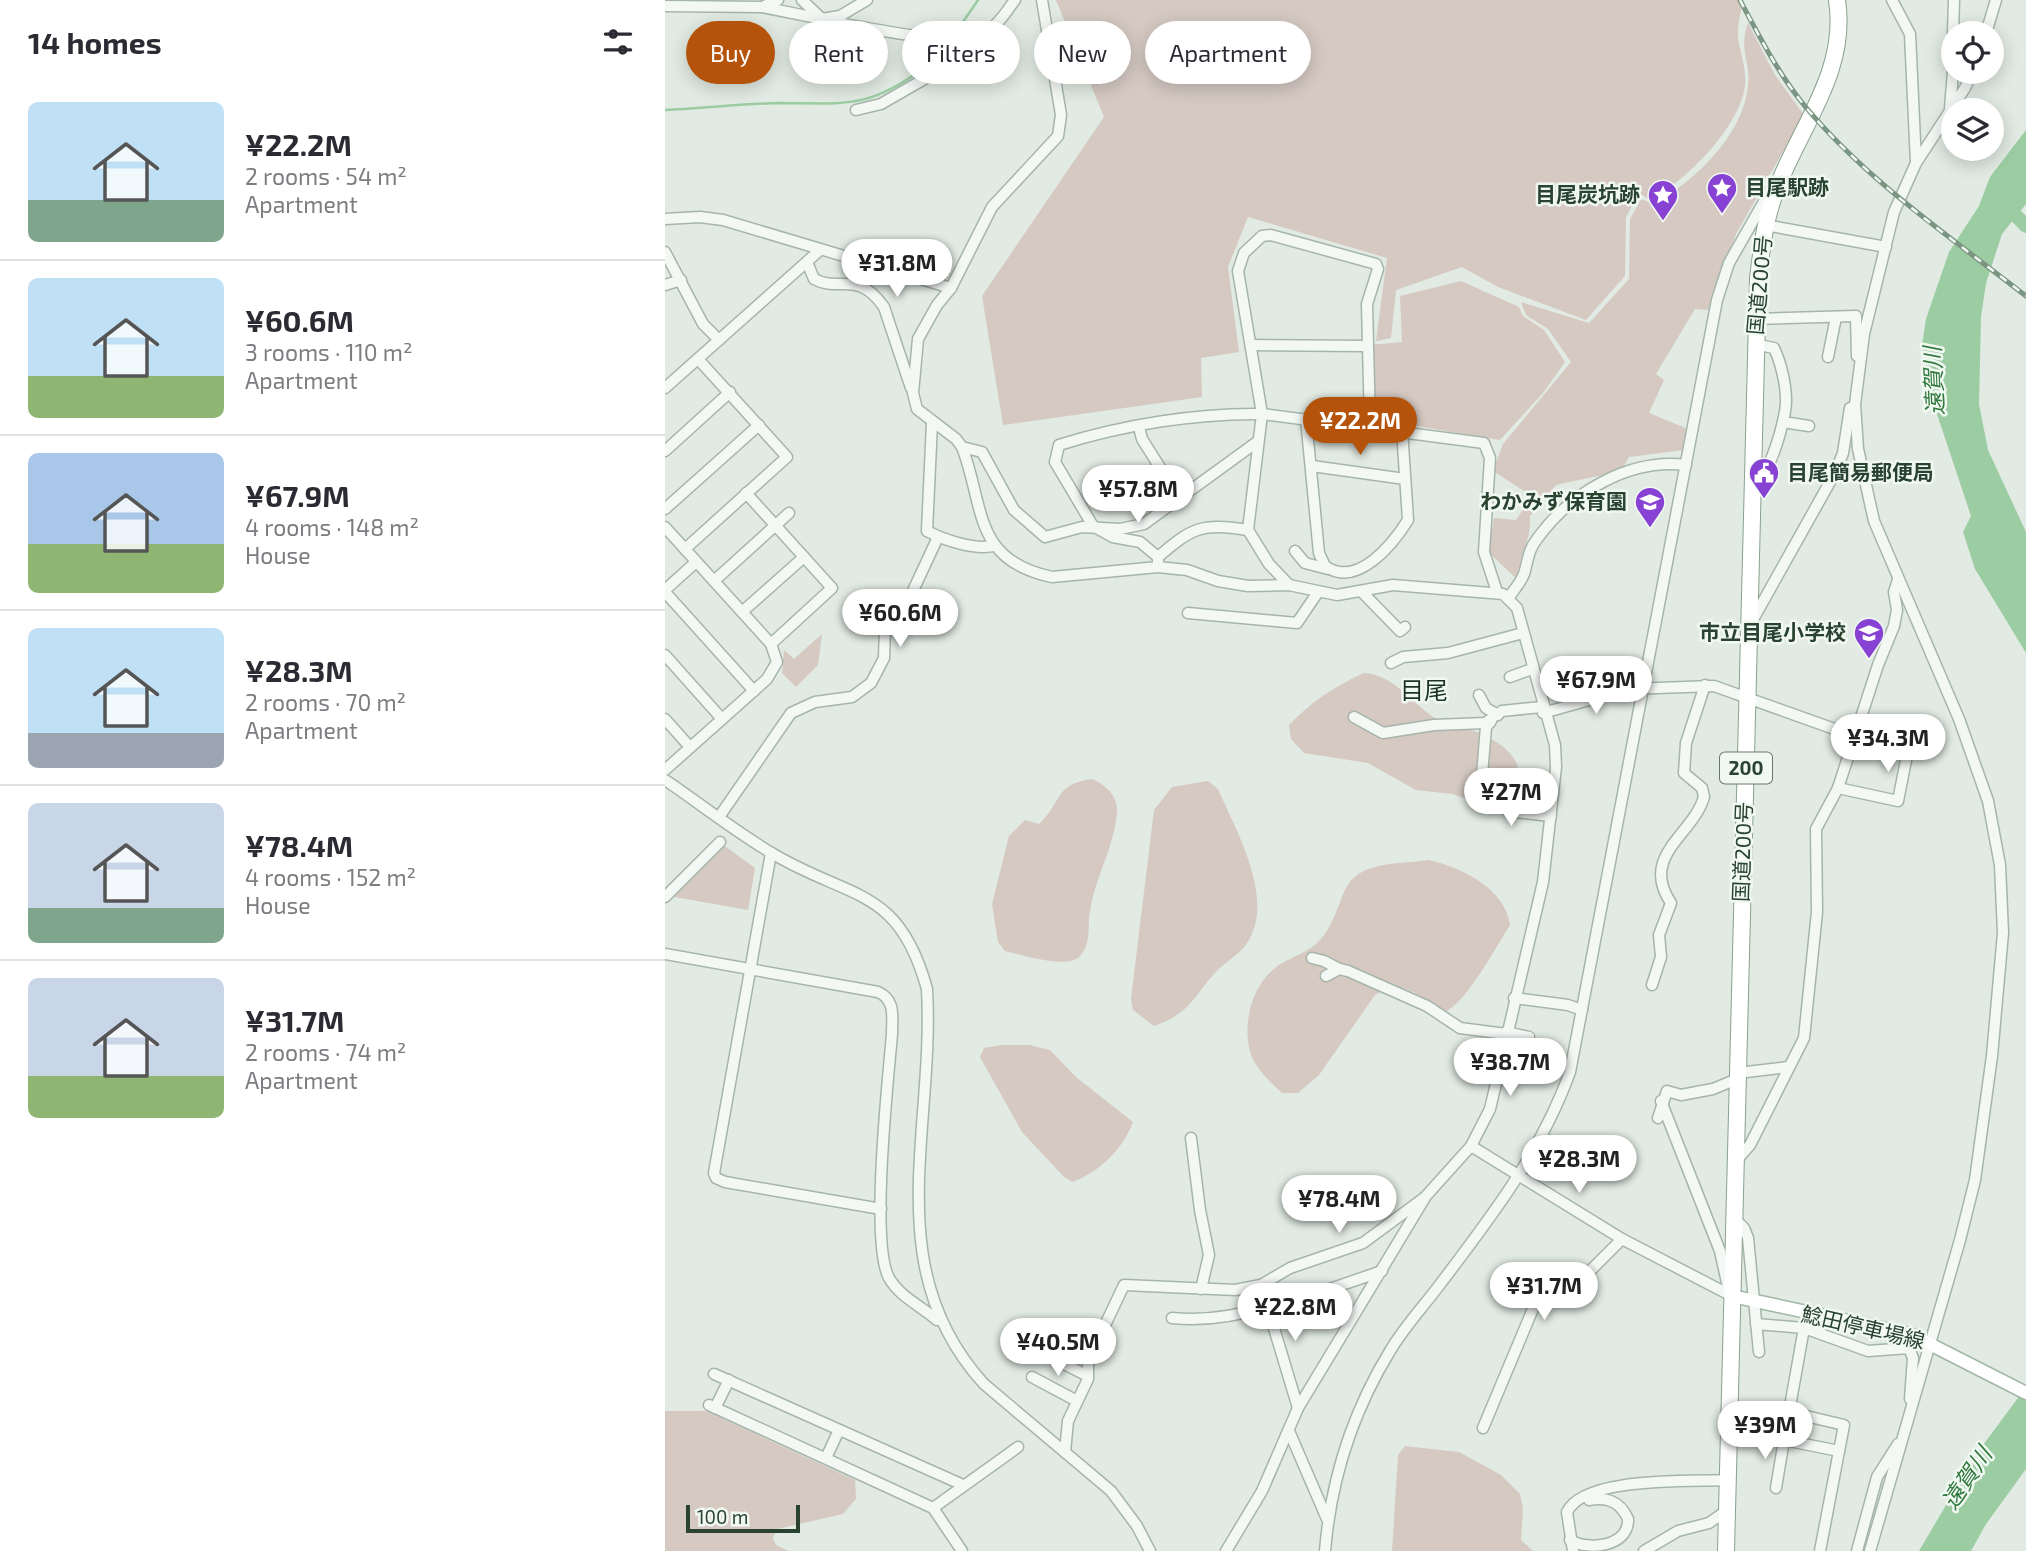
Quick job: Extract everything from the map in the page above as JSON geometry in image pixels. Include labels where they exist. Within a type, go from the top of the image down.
[{"type":"highway","name":"国道200号","points":[[1726,1551],[1754,344],[1765,225],[1785,168],[1834,65],[1838,36],[1837,0]]},
{"type":"main road","name":"鯰田停車場線","points":[[1732,1296],[1753,1303],[1910,1334],[2026,1393]]},
{"type":"street","points":[[762,7],[778,0]]},
{"type":"street","points":[[802,0],[825,19]]},
{"type":"street","points":[[825,19],[850,11],[867,0]]},
{"type":"street","points":[[996,21],[1015,0]]},
{"type":"street","points":[[913,393],[918,338],[951,288],[992,207],[1013,181],[1052,147],[1062,125],[1042,0]]},
{"type":"street","points":[[1892,0],[1910,34],[1916,163]]},
{"type":"street","points":[[1953,21],[1954,0]]},
{"type":"street","points":[[1990,21],[1996,0]]},
{"type":"street","points":[[665,6],[762,7],[843,24],[902,32]]},
{"type":"street","points":[[856,110],[881,104],[916,84]]},
{"type":"street","points":[[1870,1551],[1961,1240],[1975,1180],[1999,992],[2003,900],[1995,832],[1977,764],[1874,521],[1862,477],[1855,426],[1859,359],[1894,212],[1916,163],[1941,126]]},
{"type":"street","points":[[1325,1551],[1335,1478],[1352,1427],[1386,1358],[1519,1178],[1539,1144],[1562,1093],[1582,1010],[1717,300],[1739,244],[1785,168]]},
{"type":"street","points":[[665,219],[700,217],[723,220],[951,288]]},
{"type":"street","points":[[1765,225],[1886,247]]},
{"type":"street","points":[[1289,585],[1269,564],[1248,530],[1262,414],[1238,271],[1244,253],[1262,236],[1271,235],[1376,264],[1378,269],[1367,304],[1370,426]]},
{"type":"street","points":[[1739,244],[1762,250]]},
{"type":"street","points":[[665,388],[820,250]]},
{"type":"street","points":[[665,252],[703,324],[719,340]]},
{"type":"street","points":[[807,262],[814,279],[820,282],[851,282],[879,299],[884,307],[917,410],[957,439],[962,447],[981,520],[993,546],[1037,574],[1052,577],[1158,562],[1218,581],[1248,586],[1289,585],[1337,595],[1393,585],[1497,592],[1509,597],[1517,608],[1556,756],[1543,882],[1506,1033],[1496,1092],[1471,1146],[1426,1196],[1299,1408],[1262,1491],[1226,1551]]},
{"type":"street","points":[[665,285],[681,280]]},
{"type":"street","points":[[1756,319],[1856,316],[1854,348],[1859,359]]},
{"type":"street","points":[[1830,354],[1836,317]]},
{"type":"street","points":[[1752,486],[1759,482],[1767,467],[1783,422],[1786,400],[1774,348],[1754,344]]},
{"type":"street","points":[[1251,345],[1366,346]]},
{"type":"street","points":[[685,549],[787,457],[698,359]]},
{"type":"street","points":[[1748,629],[1835,473],[1843,453],[1851,398],[1857,382]]},
{"type":"street","points":[[665,451],[730,392]]},
{"type":"street","points":[[1158,562],[1140,542],[1113,537],[1093,526],[1055,462],[1059,445],[1139,427],[1228,413],[1262,414],[1402,430],[1479,442],[1487,446],[1490,458],[1484,552],[1497,592]]},
{"type":"street","points":[[1306,419],[1319,553],[1328,569]]},
{"type":"street","points":[[1783,422],[1808,426]]},
{"type":"street","points":[[932,423],[927,531],[938,537],[985,548],[993,546]]},
{"type":"street","points":[[665,509],[759,425]]},
{"type":"street","points":[[1139,427],[1142,439],[1171,485]]},
{"type":"street","points":[[1295,551],[1305,563],[1328,569],[1344,571],[1366,566],[1405,526],[1408,520],[1402,430]]},
{"type":"street","points":[[962,447],[982,452],[1014,510],[1037,533],[1052,537],[1093,526],[1120,529],[1144,524],[1257,442]]},
{"type":"street","points":[[1509,597],[1524,576],[1529,552],[1538,537],[1573,501],[1600,482],[1663,462],[1686,465]]},
{"type":"street","points":[[1312,466],[1405,479]]},
{"type":"street","points":[[746,494],[832,588],[771,644]]},
{"type":"street","points":[[713,581],[789,513]]},
{"type":"street","points":[[665,527],[771,644],[776,655],[775,667],[754,691],[665,770]]},
{"type":"street","points":[[1158,562],[1187,532],[1197,528],[1248,530]]},
{"type":"street","points":[[719,817],[791,713],[815,702],[852,697],[871,683],[884,658],[884,628],[911,595],[938,537]]},
{"type":"street","points":[[742,612],[804,557]]},
{"type":"street","points":[[696,562],[665,591],[754,691]]},
{"type":"street","points":[[1736,1161],[1750,1145],[1804,1038],[1809,1013],[1818,912],[1816,829],[1838,788],[1857,735],[1869,690],[1896,617],[1894,592],[1898,580]]},
{"type":"street","points":[[1361,591],[1400,631],[1405,627]]},
{"type":"street","points":[[1188,612],[1297,623],[1318,592]]},
{"type":"street","points":[[1391,663],[1403,657],[1448,653],[1523,633]]},
{"type":"street","points":[[665,655],[722,719]]},
{"type":"street","points":[[1510,677],[1532,669]]},
{"type":"street","points":[[1652,985],[1661,957],[1659,935],[1671,903],[1662,887],[1663,866],[1673,843],[1704,797],[1702,788],[1684,773],[1686,743],[1705,685]]},
{"type":"street","points":[[1456,732],[1492,721],[1514,708],[1543,710],[1628,689],[1705,685],[1747,695],[1857,735],[1909,745],[1898,802],[1838,788]]},
{"type":"street","points":[[1479,695],[1492,721],[1481,799],[1514,813],[1551,816]]},
{"type":"street","points":[[1354,717],[1383,733],[1492,721]]},
{"type":"street","points":[[665,719],[690,747]]},
{"type":"street","points":[[665,780],[771,853],[852,889],[878,905],[904,933],[916,954],[927,989],[929,1017],[920,1194],[921,1256],[939,1322],[968,1367],[984,1384],[1111,1491],[1137,1526],[1150,1551]]},
{"type":"street","points":[[665,897],[720,842]]},
{"type":"street","points":[[771,853],[714,1167],[716,1178],[725,1182],[881,1209]]},
{"type":"street","points":[[665,954],[879,992],[891,1002],[892,1034],[881,1209],[882,1256],[889,1277],[902,1293],[939,1322]]},
{"type":"street","points":[[1311,958],[1324,961],[1339,970],[1427,1006],[1460,1028],[1529,1037],[1527,1053]]},
{"type":"street","points":[[1326,976],[1339,970]]},
{"type":"street","points":[[1514,998],[1568,1005],[1582,1010]]},
{"type":"street","points":[[1658,1118],[1661,1101],[1667,1090],[1681,1095],[1713,1089],[1737,1076],[1788,1067]]},
{"type":"street","points":[[1661,1101],[1720,1251],[1732,1296]]},
{"type":"street","points":[[1191,1138],[1209,1255],[1201,1289]]},
{"type":"street","points":[[1471,1146],[1622,1239],[1732,1296]]},
{"type":"street","points":[[1065,1452],[1069,1421],[1088,1376],[1088,1360],[1123,1285],[1235,1290],[1261,1285],[1290,1268],[1363,1242],[1426,1196]]},
{"type":"street","points":[[1734,1218],[1744,1228],[1748,1238],[1759,1352]]},
{"type":"street","points":[[1483,1427],[1535,1304],[1549,1289],[1582,1279],[1622,1239]]},
{"type":"street","points":[[1172,1318],[1195,1320],[1235,1317],[1382,1271]]},
{"type":"street","points":[[1261,1285],[1266,1309],[1299,1408]]},
{"type":"street","points":[[1756,1324],[1804,1328],[1860,1350],[1909,1348],[1913,1358],[1909,1392],[1912,1405]]},
{"type":"street","points":[[1776,1488],[1804,1328]]},
{"type":"street","points":[[1077,1345],[1092,1352]]},
{"type":"street","points":[[1042,1353],[1088,1376]]},
{"type":"street","points":[[714,1374],[963,1485]]},
{"type":"street","points":[[1032,1377],[1077,1401]]},
{"type":"street","points":[[729,1380],[712,1406],[933,1508],[963,1551]]},
{"type":"street","points":[[1729,1409],[1789,1412],[1844,1424],[1820,1551]]},
{"type":"street","points":[[826,1458],[839,1430]]},
{"type":"street","points":[[1289,1432],[1328,1520]]},
{"type":"street","points":[[1784,1440],[1839,1451]]},
{"type":"street","points":[[1857,1551],[1877,1477],[1888,1456],[1901,1441]]},
{"type":"street","points":[[933,1508],[1018,1447]]},
{"type":"street","points":[[1576,1502],[1598,1498],[1613,1500],[1625,1512],[1628,1526],[1620,1538],[1594,1548],[1572,1546],[1567,1512],[1576,1502],[1613,1486],[1644,1482],[1727,1480]]},
{"type":"street","points":[[1644,1551],[1678,1531],[1709,1523],[1726,1511]]},
{"type":"shaded area","points":[[1056,0],[1743,0],[1738,33],[1745,86],[1733,119],[1709,152],[1679,180],[1650,200],[1639,193],[1626,217],[1625,276],[1586,320],[1498,287],[1462,267],[1396,290],[1391,338],[1376,341],[1387,258],[1248,217],[1228,267],[1239,352],[1201,358],[1202,397],[1003,425],[982,296],[1104,117],[1090,84],[1131,84],[1131,21],[1065,21]]},
{"type":"shaded area","points":[[1748,23],[1775,75],[1804,115],[1736,234],[1708,310],[1695,309],[1656,374],[1664,380],[1649,413],[1688,429],[1684,450],[1629,457],[1621,471],[1556,485],[1530,516],[1529,534],[1517,579],[1488,552],[1494,518],[1516,520],[1532,496],[1493,471],[1503,444],[1571,362],[1548,329],[1526,315],[1521,302],[1589,323],[1629,279],[1630,219],[1641,199],[1654,204],[1685,183],[1715,155],[1737,122],[1748,86],[1744,41]]},
{"type":"shaded area","points":[[1461,281],[1519,307],[1523,316],[1544,330],[1565,362],[1543,393],[1500,440],[1375,419],[1370,345],[1402,342],[1400,296]]},
{"type":"shaded area","points":[[822,634],[818,665],[796,687],[782,673],[784,650],[794,659]]},
{"type":"shaded area","points":[[1364,673],[1376,675],[1396,686],[1440,721],[1481,733],[1500,744],[1516,761],[1517,779],[1512,788],[1492,807],[1452,794],[1416,790],[1368,763],[1304,753],[1291,739],[1289,725],[1324,695]]},
{"type":"shaded area","points":[[1093,779],[1110,792],[1117,811],[1113,836],[1093,899],[1086,947],[1079,957],[1064,962],[1005,951],[998,942],[992,904],[1009,836],[1025,820],[1039,824],[1060,795],[1071,785]]},
{"type":"shaded area","points":[[1208,781],[1218,789],[1251,867],[1256,888],[1254,928],[1245,946],[1217,971],[1188,1006],[1174,1017],[1154,1026],[1133,1010],[1131,999],[1154,810],[1172,787]]},
{"type":"shaded area","points":[[722,844],[755,868],[748,910],[669,896]]},
{"type":"shaded area","points":[[1429,860],[1468,874],[1500,900],[1510,925],[1489,960],[1460,1000],[1442,1013],[1418,995],[1402,988],[1385,990],[1375,995],[1319,1075],[1298,1093],[1282,1093],[1255,1063],[1250,1051],[1247,1027],[1249,1015],[1262,981],[1279,965],[1320,940],[1331,924],[1350,881],[1359,874],[1381,866]]},
{"type":"shaded area","points":[[1029,1045],[1050,1050],[1076,1077],[1133,1122],[1117,1150],[1093,1172],[1073,1182],[1064,1177],[1022,1132],[980,1057],[984,1048]]},
{"type":"shaded area","points":[[665,1411],[706,1411],[855,1480],[856,1499],[843,1514],[777,1529],[773,1538],[776,1545],[788,1551],[665,1551]]},
{"type":"shaded area","points":[[1405,1446],[1459,1452],[1501,1475],[1520,1494],[1523,1508],[1521,1540],[1533,1551],[1392,1551],[1398,1455]]},
{"type":"water","name":"遠賀川","points":[[2026,130],[2026,204],[2002,234],[1986,283],[1981,317],[1979,404],[1988,450],[2026,532],[2026,653],[1975,569],[1963,532],[1971,516],[1931,396],[1922,345],[1926,319],[1949,252],[1979,206],[1990,177]]},
{"type":"water","name":"遠賀川","points":[[2026,1387],[2026,1469],[1986,1524],[1971,1551],[1919,1551],[1975,1456]]},
{"type":"waterway","points":[[964,21],[978,0]]},
{"type":"waterway","points":[[665,110],[839,103],[871,97],[902,83]]},
{"type":"waterway","points":[[2003,202],[2026,226]]},
{"type":"railway","points":[[1740,0],[1786,80],[1828,132],[1881,183],[2026,296]]},
{"type":"place","name":"目尾駅跡","points":[[1722,215]]},
{"type":"place","name":"目尾炭坑跡","points":[[1663,222]]},
{"type":"place","name":"目尾簡易郵便局","points":[[1764,500]]},
{"type":"place","name":"わかみず保育園","points":[[1650,529]]},
{"type":"place","name":"市立目尾小学校","points":[[1869,660]]},
{"type":"district","name":"目尾","points":[[1424,691]]}]
